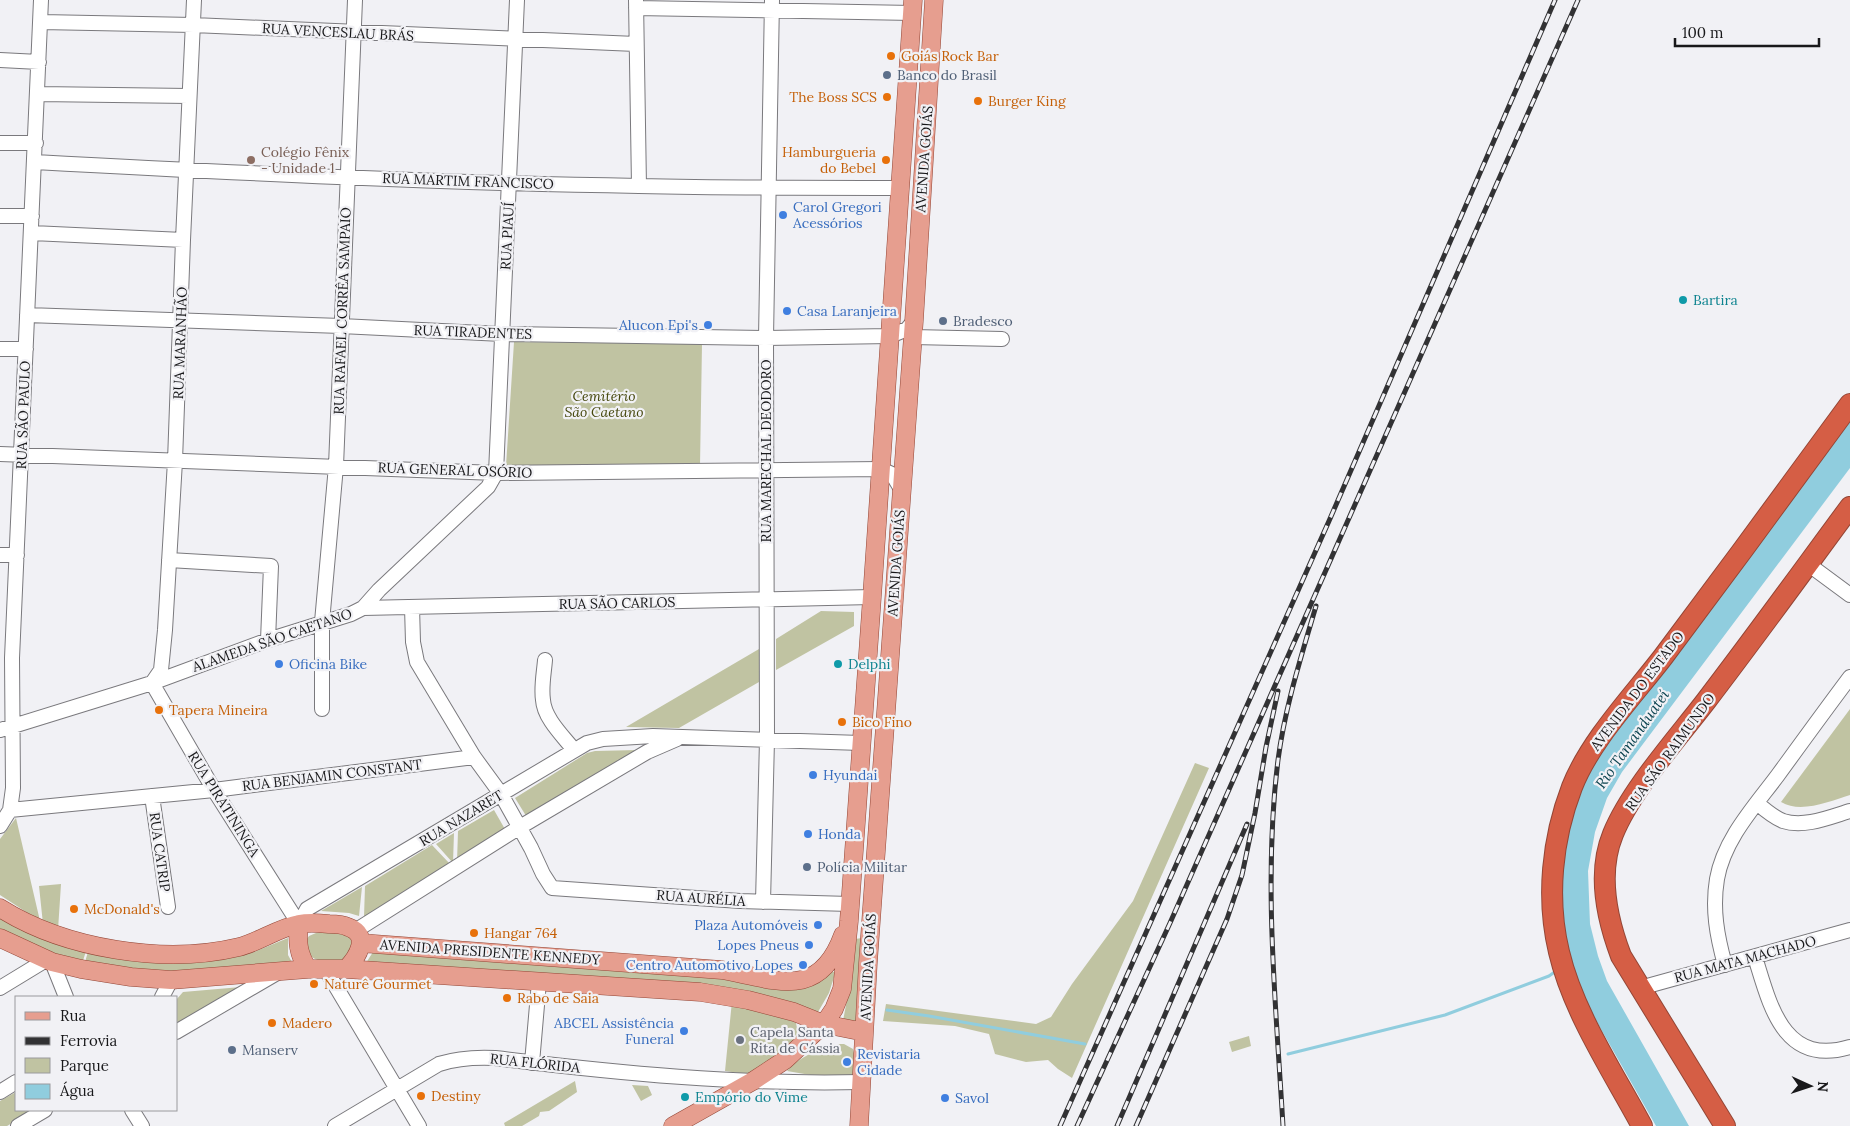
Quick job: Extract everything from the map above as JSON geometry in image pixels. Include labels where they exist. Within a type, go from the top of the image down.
[{"type":"highway","name":"AVENIDA DO ESTADO","points":[[1642,1126],[1582,1015],[1559,952],[1554,916],[1552,874],[1555,849],[1562,820],[1573,786],[1594,747],[1708,597],[1850,404]]},
{"type":"highway","name":"RUA SÃO RAIMUNDO","points":[[1725,1125],[1621,956],[1613,934],[1607,908],[1605,885],[1607,859],[1613,835],[1644,783],[1850,506]]},
{"type":"main road","name":"AVENIDA GOIÁS","points":[[859,1126],[868,963],[900,489],[913,329],[934,0]]},
{"type":"main road","name":"AVENIDA GOIÁS","points":[[673,1126],[753,1081],[785,1060],[824,1024],[834,1009],[842,989],[872,597],[913,6]]},
{"type":"main road","points":[[849,913],[860,905],[865,910],[868,963]]},
{"type":"main road","name":"AVENIDA PRESIDENTE KENNEDY","points":[[0,908],[36,927],[65,938],[140,952],[198,953],[225,950],[241,946],[299,924],[318,922],[342,925],[358,937],[722,970],[794,982],[811,978],[823,970],[833,958],[840,945],[849,913]]},
{"type":"main road","points":[[299,924],[298,948],[301,958],[308,969]]},
{"type":"main road","points":[[346,969],[357,956],[358,937]]},
{"type":"main road","name":"AVENIDA PRESIDENTE KENNEDY","points":[[0,938],[49,961],[81,969],[131,977],[171,980],[308,969],[346,969],[719,995],[774,1006],[824,1024],[864,1032]]},
{"type":"street","name":"RUA SÃO PAULO","points":[[0,826],[10,810],[13,788],[6,728],[6,658],[17,555],[42,0]]},
{"type":"street","name":"RUA MARANHÃO","points":[[152,683],[162,670],[170,560],[194,0]]},
{"type":"street","name":"RUA RAFAEL CORRÊA SAMPAIO","points":[[322,709],[322,622],[336,466],[355,0]]},
{"type":"street","name":"RUA PIAUÍ","points":[[496,473],[517,0]]},
{"type":"street","points":[[639,186],[636,4],[913,6]]},
{"type":"street","name":"RUA MARECHAL DEODORO","points":[[763,902],[767,740],[766,338],[772,5]]},
{"type":"street","name":"RUA VENCESLAU BRÁS","points":[[41,22],[193,25],[636,44]]},
{"type":"street","points":[[0,60],[39,62]]},
{"type":"street","points":[[38,94],[190,96]]},
{"type":"street","points":[[0,143],[36,143]]},
{"type":"street","name":"RUA MARTIM FRANCISCO","points":[[36,162],[510,183],[769,188],[900,188]]},
{"type":"street","points":[[0,216],[32,216]]},
{"type":"street","points":[[32,233],[183,240]]},
{"type":"street","name":"RUA TIRADENTES","points":[[27,316],[341,326],[502,334],[766,338],[890,336],[907,329],[913,329]]},
{"type":"street","points":[[913,329],[1002,339]]},
{"type":"street","points":[[0,349],[26,349]]},
{"type":"street","name":"RUA GENERAL OSÓRIO","points":[[0,454],[496,473],[881,470]]},
{"type":"street","points":[[881,470],[892,474],[900,489]]},
{"type":"street","name":"ALAMEDA SÃO CAETANO","points":[[6,728],[152,683],[268,640],[351,614],[363,608],[379,590],[488,487],[496,473]]},
{"type":"street","points":[[0,555],[17,555]]},
{"type":"street","points":[[170,560],[271,566],[268,640]]},
{"type":"street","points":[[1808,564],[1850,595]]},
{"type":"street","name":"RUA SÃO CARLOS","points":[[363,608],[872,597]]},
{"type":"street","points":[[412,607],[413,642],[417,662],[474,757],[501,794],[520,828]]},
{"type":"street","points":[[545,660],[542,693],[545,708],[562,736],[574,750]]},
{"type":"street","points":[[1725,965],[1715,924],[1715,899],[1717,877],[1726,851],[1743,821],[1850,677]]},
{"type":"street","name":"RUA PIRATININGA","points":[[152,683],[214,790],[299,924]]},
{"type":"street","points":[[636,736],[645,744],[648,752]]},
{"type":"street","name":"RUA NAZARET","points":[[299,924],[307,908],[594,740],[636,736],[861,743]]},
{"type":"street","points":[[358,937],[520,828],[648,752],[683,737]]},
{"type":"street","name":"RUA BENJAMIN CONSTANT","points":[[10,810],[214,790],[474,757]]},
{"type":"street","name":"RUA CATRIP","points":[[152,796],[168,907]]},
{"type":"street","points":[[1757,803],[1772,815],[1784,821],[1799,823],[1850,811]]},
{"type":"street","name":"RUA AURÉLIA","points":[[520,828],[542,874],[552,888],[763,902],[849,913]]},
{"type":"street","name":"RUA MATA MACHADO","points":[[1640,988],[1850,930]]},
{"type":"street","points":[[1755,957],[1769,1004],[1787,1034],[1807,1047],[1827,1051],[1850,1048]]},
{"type":"street","points":[[0,988],[49,961],[66,996]]},
{"type":"street","points":[[326,970],[419,1126]]},
{"type":"street","points":[[178,1031],[278,972]]},
{"type":"street","points":[[163,996],[171,980]]},
{"type":"street","points":[[532,1063],[539,982]]},
{"type":"street","name":"RUA FLÓRIDA","points":[[335,1126],[438,1064],[455,1059],[488,1058],[635,1074],[753,1081],[862,1082]]},
{"type":"street","points":[[0,1092],[15,1083]]},
{"type":"street","points":[[18,1126],[43,1111]]},
{"type":"street","points":[[133,1111],[142,1126]]},
{"type":"green space","name":"Cemitério São Caetano","points":[[514,342],[702,344],[700,466],[506,466]]},
{"type":"green space","points":[[821,611],[854,612],[854,626],[776,670],[776,639]]},
{"type":"green space","points":[[759,649],[759,682],[679,728],[626,727]]},
{"type":"green space","points":[[1850,709],[1850,795],[1806,807],[1797,807],[1781,802]]},
{"type":"green space","points":[[638,750],[528,819],[515,798],[587,753],[595,751]]},
{"type":"green space","points":[[1195,763],[1209,768],[1072,1078],[1048,1060],[1026,1062],[995,1054],[989,1034],[955,1026],[883,1021],[886,1004],[1036,1024],[1051,1017],[1072,984],[1133,901]]},
{"type":"green space","points":[[494,810],[506,831],[457,862],[458,831]]},
{"type":"green space","points":[[16,818],[40,921],[0,895],[0,839]]},
{"type":"green space","points":[[454,833],[453,863],[436,844]]},
{"type":"green space","points":[[432,845],[450,864],[364,917],[365,886]]},
{"type":"green space","points":[[61,884],[58,930],[43,924],[39,886]]},
{"type":"green space","points":[[362,887],[359,916],[349,913],[321,911]]},
{"type":"green space","points":[[0,916],[86,951],[82,964],[0,934]]},
{"type":"green space","points":[[324,931],[348,933],[355,942],[347,961],[321,961],[312,957],[308,951],[306,940],[309,936]]},
{"type":"green space","points":[[288,938],[288,955],[294,966],[172,976],[84,965],[88,952],[211,960],[254,952]]},
{"type":"green space","points":[[862,938],[858,1020],[851,1023],[843,1021],[851,978],[855,939]]},
{"type":"green space","points":[[373,952],[720,976],[834,972],[835,974],[829,993],[818,1012],[723,991],[364,966]]},
{"type":"green space","points":[[241,987],[178,1026],[178,998],[183,992]]},
{"type":"green space","points":[[732,1001],[776,1013],[796,1023],[798,1033],[795,1044],[757,1071],[746,1074],[725,1071]]},
{"type":"green space","points":[[1249,1036],[1251,1046],[1232,1052],[1229,1042]]},
{"type":"green space","points":[[835,1044],[844,1044],[853,1049],[855,1057],[853,1078],[828,1078],[787,1071],[815,1051]]},
{"type":"green space","points":[[575,1081],[577,1092],[549,1111],[540,1112],[539,1116],[522,1126],[505,1126],[504,1123]]},
{"type":"green space","points":[[632,1085],[648,1086],[652,1095],[641,1101]]},
{"type":"green space","points":[[15,1093],[15,1111],[27,1111],[27,1114],[7,1126],[0,1126],[0,1101]]},
{"type":"water","name":"Rio Tamanduateí","points":[[1850,420],[1850,468],[1622,772],[1607,798],[1595,832],[1588,871],[1590,924],[1598,956],[1607,981],[1689,1126],[1656,1126],[1581,994],[1562,928],[1560,869],[1567,825],[1580,786],[1598,756]]},
{"type":"waterway","points":[[1288,1054],[1445,1015],[1549,976],[1556,971]]},
{"type":"waterway","points":[[887,1010],[1085,1044]]},
{"type":"railway","points":[[1060,1126],[1329,521],[1555,0]]},
{"type":"railway","points":[[1077,1126],[1170,923],[1578,0]]},
{"type":"railway","points":[[1283,1126],[1274,989],[1271,851],[1281,740],[1294,682],[1316,606]]},
{"type":"railway","points":[[1136,1126],[1227,919],[1242,875],[1278,691]]},
{"type":"railway","points":[[1117,1126],[1247,824]]},
{"type":"place","name":"Goiás Rock Bar","points":[[891,56]]},
{"type":"place","name":"Banco do Brasil","points":[[887,75]]},
{"type":"place","name":"The Boss SCS","points":[[887,97]]},
{"type":"place","name":"Burger King","points":[[978,101]]},
{"type":"place","name":"Colégio Fênix - Unidade 1","points":[[251,160]]},
{"type":"place","name":"Hamburgueria do Bebel","points":[[886,160]]},
{"type":"place","name":"Carol Gregori Acessórios","points":[[783,215]]},
{"type":"place","name":"Bartira","points":[[1683,300]]},
{"type":"place","name":"Casa Laranjeira","points":[[787,311]]},
{"type":"place","name":"Bradesco","points":[[943,321]]},
{"type":"place","name":"Alucon Epi's","points":[[708,325]]},
{"type":"place","name":"Oficina Bike","points":[[279,664]]},
{"type":"place","name":"Delphi","points":[[838,664]]},
{"type":"place","name":"Tapera Mineira","points":[[159,710]]},
{"type":"place","name":"Bico Fino","points":[[842,722]]},
{"type":"place","name":"Hyundai","points":[[813,775]]},
{"type":"place","name":"Honda","points":[[808,834]]},
{"type":"place","name":"Polícia Militar","points":[[807,867]]},
{"type":"place","name":"McDonald's","points":[[74,909]]},
{"type":"place","name":"Plaza Automóveis","points":[[818,925]]},
{"type":"place","name":"Hangar 764","points":[[474,933]]},
{"type":"place","name":"Lopes Pneus","points":[[809,945]]},
{"type":"place","name":"Centro Automotivo Lopes","points":[[803,965]]},
{"type":"place","name":"Naturê Gourmet","points":[[314,984]]},
{"type":"place","name":"Rabo de Saia","points":[[507,998]]},
{"type":"place","name":"Madero","points":[[272,1023]]},
{"type":"place","name":"ABCEL Assistência Funeral","points":[[684,1031]]},
{"type":"place","name":"Capela Santa Rita de Cássia","points":[[740,1040]]},
{"type":"place","name":"Manserv","points":[[232,1050]]},
{"type":"place","name":"Revistaria Cidade","points":[[847,1062]]},
{"type":"place","name":"Destiny","points":[[421,1096]]},
{"type":"place","name":"Empório do Vime","points":[[685,1097]]},
{"type":"place","name":"Savol","points":[[945,1098]]}]
